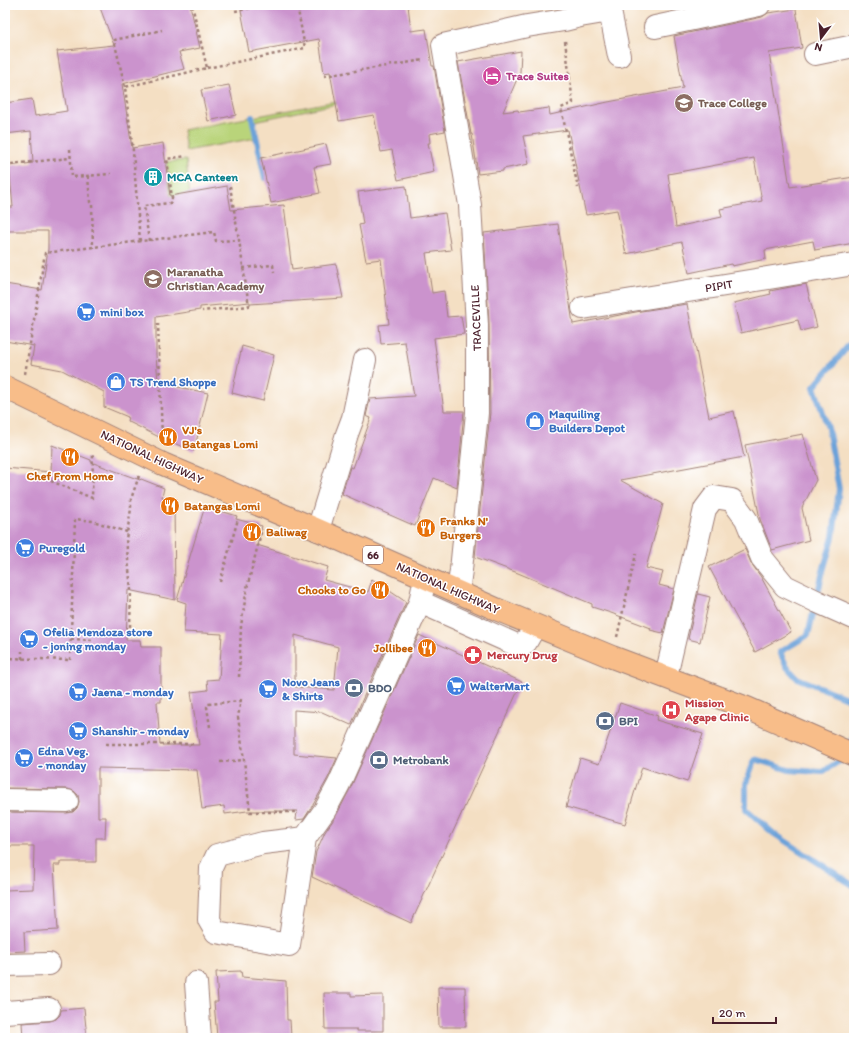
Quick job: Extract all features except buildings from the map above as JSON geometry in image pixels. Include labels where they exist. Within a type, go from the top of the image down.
[{"type":"main road","name":"NATIONAL HIGHWAY","points":[[13,390],[163,464],[318,530],[535,626],[612,657],[748,708],[854,755]]},
{"type":"street","points":[[655,27],[759,5]]},
{"type":"street","points":[[437,52],[527,26],[574,14],[609,8],[619,56]]},
{"type":"street","points":[[815,54],[854,46]]},
{"type":"street","name":"TRACEVILLE","points":[[437,52],[470,205],[477,326],[477,413],[458,592]]},
{"type":"street","name":"PIPIT","points":[[583,308],[854,264]]},
{"type":"street","points":[[318,530],[347,434],[354,418],[365,360]]},
{"type":"street","points":[[666,676],[705,509],[714,497],[732,500],[746,520],[762,558],[785,586],[854,618]]},
{"type":"street","points":[[305,838],[263,843],[217,855],[211,868],[208,920],[216,932],[289,945],[305,838],[325,810],[339,784],[420,602],[425,578]]},
{"type":"street","points":[[420,602],[521,647],[526,642],[535,626]]},
{"type":"street","points":[[5,800],[67,801]]},
{"type":"street","points":[[5,965],[49,964]]},
{"type":"street","points":[[196,983],[200,1038]]},
{"type":"street","points":[[5,1012],[49,1009]]},
{"type":"path","points":[[192,5],[207,68]]},
{"type":"path","points":[[235,11],[268,5]]},
{"type":"path","points":[[125,87],[304,48],[297,5]]},
{"type":"path","points":[[574,14],[564,36],[573,103],[561,108],[578,188]]},
{"type":"path","points":[[140,241],[133,152],[125,87],[114,40],[162,30]]},
{"type":"path","points":[[324,76],[437,52]]},
{"type":"path","points":[[70,149],[72,177],[111,174]]},
{"type":"path","points":[[149,241],[144,206],[170,203],[172,198],[167,158],[186,156]]},
{"type":"path","points":[[11,164],[70,158]]},
{"type":"path","points":[[88,176],[90,202],[92,204],[93,248]]},
{"type":"path","points":[[202,311],[249,306],[230,186]]},
{"type":"path","points":[[13,390],[26,369],[46,253],[214,232],[216,241],[238,240]]},
{"type":"path","points":[[243,268],[273,265],[274,272]]},
{"type":"path","points":[[158,323],[162,439]]},
{"type":"path","points":[[51,481],[92,498],[93,465]]},
{"type":"path","points":[[130,627],[131,590],[126,539],[131,509],[131,499],[136,485]]},
{"type":"path","points":[[239,677],[241,626],[247,588],[268,509]]},
{"type":"path","points":[[5,649],[8,649],[6,658],[70,661],[75,519],[93,521],[127,532]]},
{"type":"path","points":[[220,582],[234,536]]},
{"type":"path","points":[[612,657],[636,554]]},
{"type":"path","points":[[71,639],[92,640]]},
{"type":"path","points":[[22,651],[22,659]]},
{"type":"path","points":[[210,727],[207,707],[208,704],[241,700],[238,717],[250,812],[296,812]]},
{"type":"path","points":[[106,744],[194,744]]},
{"type":"path","points":[[220,762],[244,760]]},
{"type":"green space","points":[[336,101],[336,104],[254,121],[253,117]]},
{"type":"green space","points":[[252,117],[256,138],[186,151],[183,130]]},
{"type":"green space","points":[[186,160],[190,196],[171,197],[166,162]]},
{"type":"waterway","points":[[252,117],[265,178]]},
{"type":"waterway","points":[[854,340],[814,387],[828,428],[839,489],[833,537],[823,571],[808,635],[780,652],[787,667],[797,678],[854,701]]},
{"type":"waterway","points":[[854,736],[841,760],[822,772],[789,770],[755,759],[746,783],[746,809],[773,833],[854,886]]},
{"type":"place","name":"Trace Suites","points":[[492,76]]},
{"type":"place","name":"Trace College","points":[[684,103]]},
{"type":"place","name":"MCA Canteen","points":[[153,177]]},
{"type":"place","name":"Maranatha Christian Academy","points":[[153,279]]},
{"type":"place","name":"mini box","points":[[86,312]]},
{"type":"place","name":"TS Trend Shoppe","points":[[116,382]]},
{"type":"place","name":"Maquiling Builders Depot","points":[[535,421]]},
{"type":"place","name":"VJ's Batangas Lomi","points":[[168,437]]},
{"type":"place","name":"Chef From Home","points":[[70,457]]},
{"type":"place","name":"Batangas Lomi","points":[[170,506]]},
{"type":"place","name":"Franks N' Burgers","points":[[426,528]]},
{"type":"place","name":"Baliwag","points":[[252,532]]},
{"type":"place","name":"Puregold","points":[[25,548]]},
{"type":"place","name":"Chooks to Go","points":[[380,590]]},
{"type":"place","name":"Ofelia Mendoza store - joning monday","points":[[29,639]]},
{"type":"place","name":"Jollibee","points":[[427,648]]},
{"type":"place","name":"Mercury Drug","points":[[473,655]]},
{"type":"place","name":"WalterMart","points":[[456,686]]},
{"type":"place","name":"BDO","points":[[354,688]]},
{"type":"place","name":"Novo Jeans & Shirts","points":[[268,689]]},
{"type":"place","name":"Jaena - monday","points":[[78,692]]},
{"type":"place","name":"Mission Agape Clinic","points":[[671,710]]},
{"type":"place","name":"BPI","points":[[605,721]]},
{"type":"place","name":"Shanshir - monday","points":[[78,731]]},
{"type":"place","name":"Edna Veg. - monday","points":[[24,758]]},
{"type":"place","name":"Metrobank","points":[[379,760]]}]
